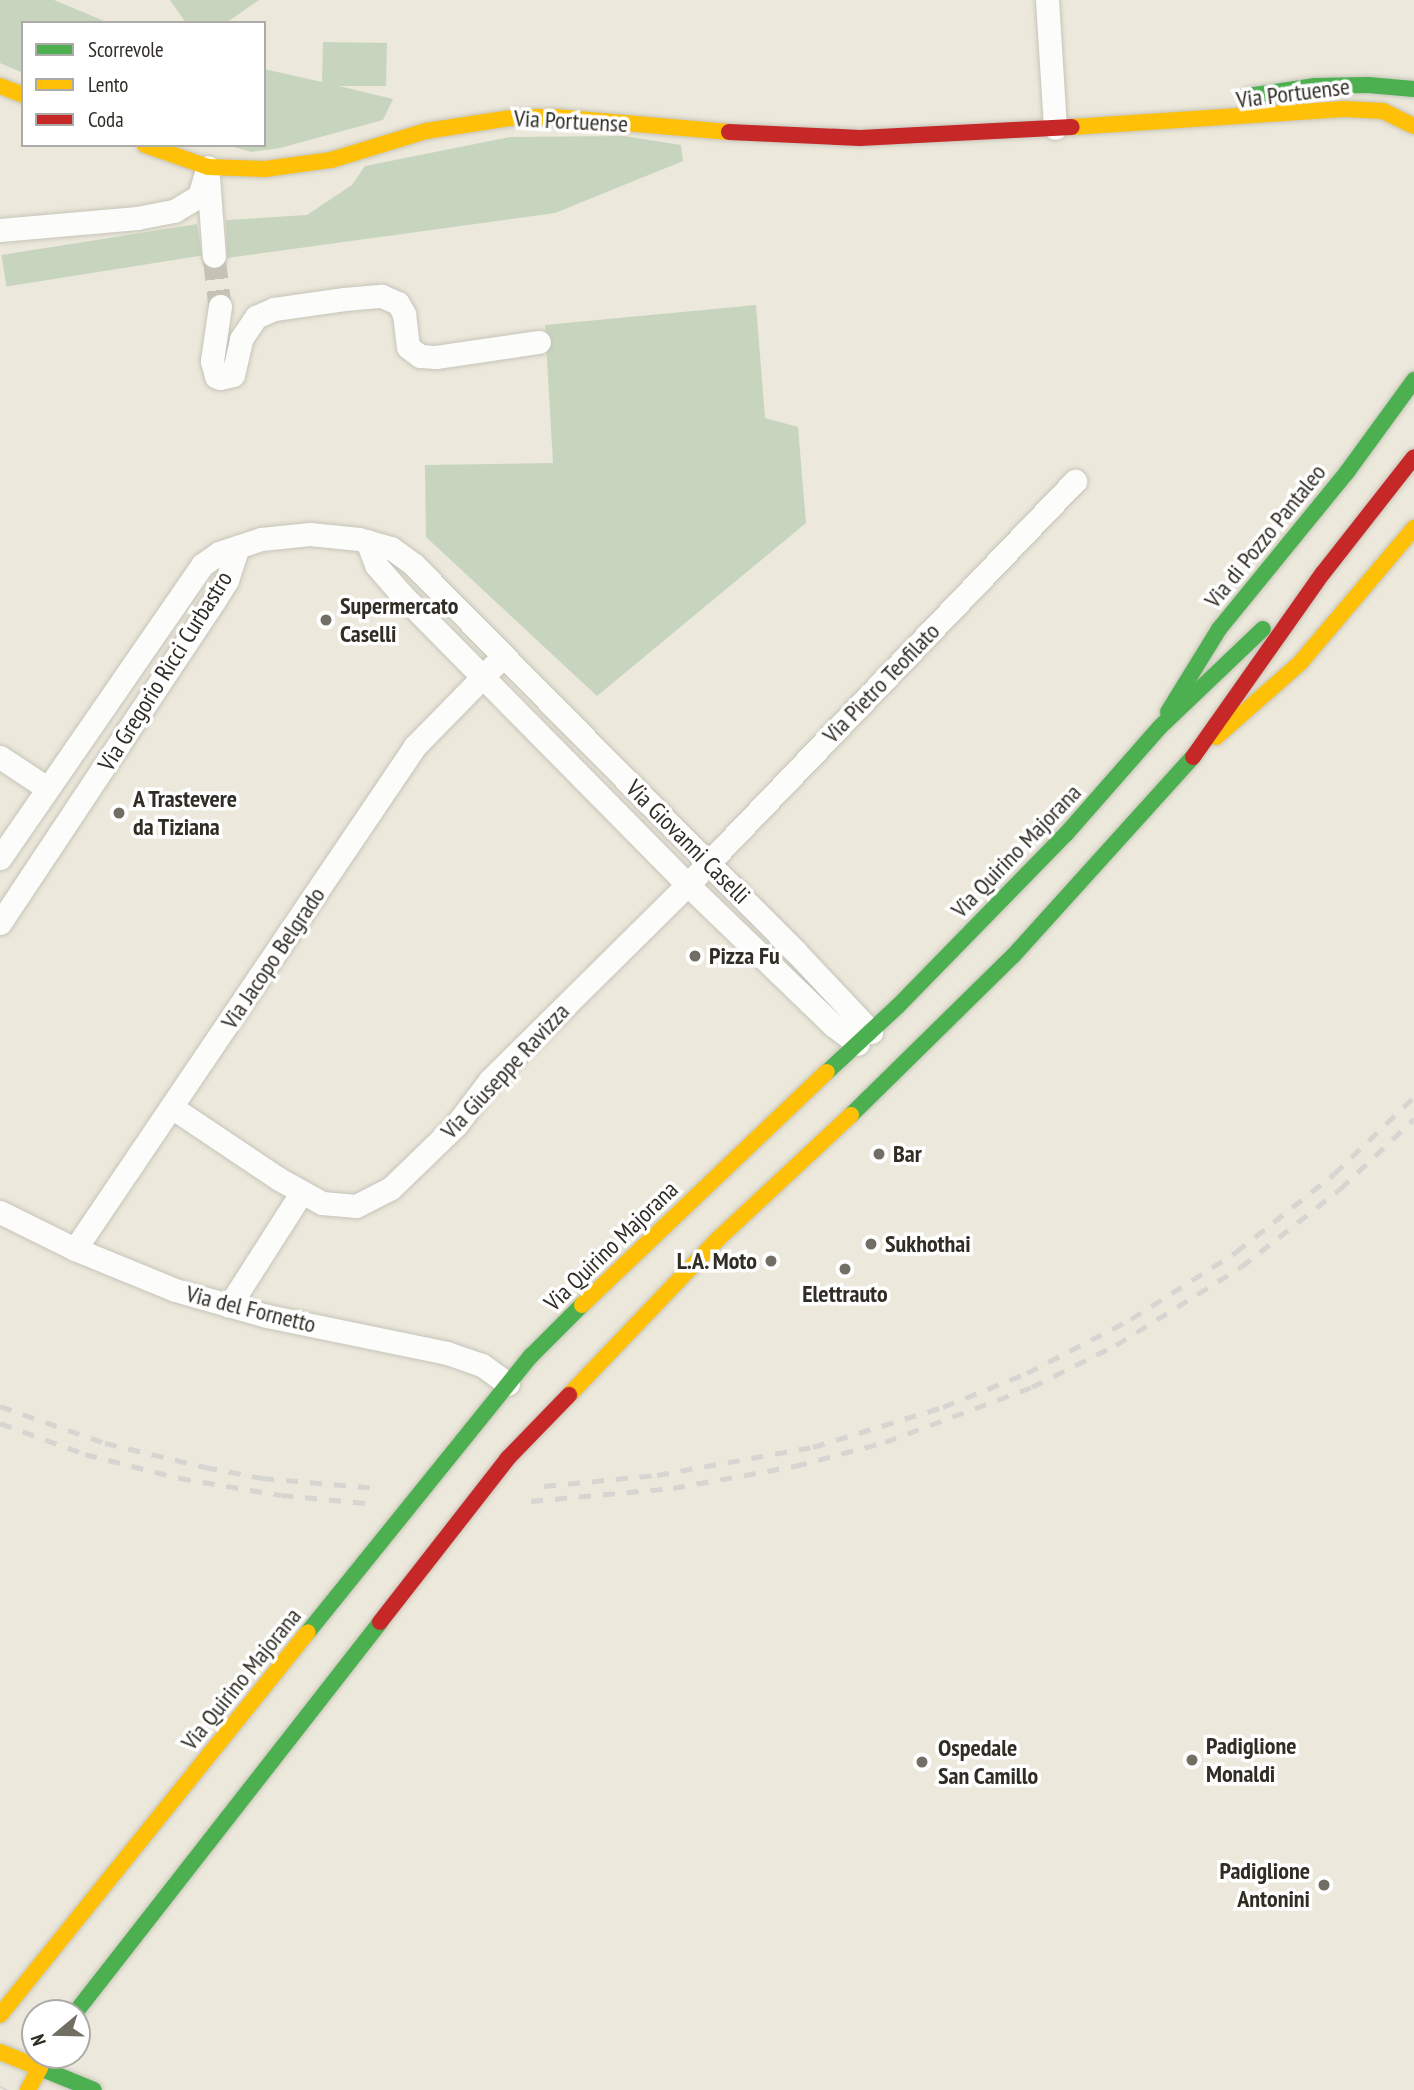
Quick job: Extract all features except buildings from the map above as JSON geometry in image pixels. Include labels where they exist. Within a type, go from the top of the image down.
[{"type":"main road","name":"Via Portuense","points":[[1175,118],[1232,99],[1302,88],[1368,85],[1414,89]]},
{"type":"main road","points":[[0,86],[21,94]]},
{"type":"main road","name":"Via Portuense","points":[[151,147],[208,167],[265,169],[313,163],[425,131],[516,117],[841,137],[940,136],[1175,118],[1365,109],[1393,114],[1414,126]]},
{"type":"main road","name":"Via di Pozzo Pantaleo","points":[[1160,727],[1219,629],[1347,472],[1414,380]]},
{"type":"main road","name":"Via Quirino Majorana","points":[[86,1999],[508,1458],[637,1309],[718,1239],[902,1068],[1013,956],[1193,756],[1323,573],[1414,457]]},
{"type":"main road","name":"Via Quirino Majorana","points":[[1193,756],[1294,668],[1414,528]]},
{"type":"main road","name":"Via Quirino Majorana","points":[[0,2015],[512,1393],[639,1247],[870,1047],[1066,834],[1160,727],[1323,573]]},
{"type":"main road","points":[[870,1047],[902,1068]]},
{"type":"main road","points":[[627,1282],[639,1247]]},
{"type":"main road","points":[[508,1458],[517,1422]]},
{"type":"main road","points":[[0,2052],[21,2056]]},
{"type":"main road","points":[[28,2090],[40,2069]]},
{"type":"main road","points":[[58,2069],[94,2090]]},
{"type":"street","points":[[1047,0],[1055,128]]},
{"type":"street","points":[[0,230],[137,218],[174,211],[199,197],[208,167]]},
{"type":"street","points":[[208,167],[214,256]]},
{"type":"street","points":[[220,306],[212,361],[216,376],[220,378],[233,375],[237,369],[241,339],[256,317],[274,309],[364,297],[387,296],[398,303],[404,314],[408,347],[420,356],[436,358],[539,342]]},
{"type":"street","name":"Via Pietro Teofilato","points":[[687,884],[1075,481]]},
{"type":"street","points":[[238,547],[261,539],[300,535],[368,541]]},
{"type":"street","name":"Via Giovanni Caselli","points":[[368,541],[391,548],[409,560],[708,862],[870,1047]]},
{"type":"street","name":"Via Giovanni Caselli","points":[[368,541],[376,565],[385,575],[687,884],[833,1025],[870,1047]]},
{"type":"street","name":"Via Gregorio Ricci Curbastro","points":[[0,858],[188,582],[208,560],[238,547]]},
{"type":"street","name":"Via Gregorio Ricci Curbastro","points":[[0,923],[214,601],[227,580],[238,547]]},
{"type":"street","points":[[482,677],[503,656]]},
{"type":"street","name":"Via Jacopo Belgrado","points":[[75,1249],[173,1108],[415,746],[436,721],[482,677]]},
{"type":"street","points":[[0,757],[47,788]]},
{"type":"street","name":"Via Gregorio Ricci Curbastro","points":[[61,768],[90,788]]},
{"type":"street","name":"Via Giuseppe Ravizza","points":[[173,1108],[322,1203],[345,1207],[369,1202],[391,1188],[456,1125],[491,1080],[687,884]]},
{"type":"street","points":[[229,1306],[302,1192]]},
{"type":"street","name":"Via del Fornetto","points":[[0,1212],[75,1249],[153,1282],[229,1306],[447,1353],[482,1364],[512,1393]]},
{"type":"green space","points":[[0,0],[54,0],[104,21],[21,21],[21,72],[0,63]]},
{"type":"green space","points":[[170,0],[259,0],[229,21],[185,21]]},
{"type":"green space","points":[[323,42],[387,43],[386,86],[339,86],[393,99],[383,120],[280,148],[251,152],[235,147],[266,147],[266,69],[322,82]]},
{"type":"green space","points":[[624,136],[681,145],[683,161],[555,213],[227,258],[226,220],[307,215],[352,185],[365,166],[510,137]]},
{"type":"green space","points":[[197,224],[202,256],[6,287],[1,255]]},
{"type":"green space","points":[[756,305],[765,418],[798,427],[806,523],[597,696],[426,537],[425,465],[553,463],[545,325]]},
{"type":"tunnel","points":[[214,256],[220,306]]},
{"type":"tram line","points":[[0,2087],[7,2090]]},
{"type":"railway","points":[[544,1486],[657,1475],[813,1447],[943,1407],[1027,1373],[1131,1319],[1236,1252],[1334,1174],[1414,1097]]},
{"type":"railway","points":[[531,1501],[673,1488],[795,1466],[885,1442],[1032,1387],[1116,1345],[1241,1267],[1340,1189],[1414,1119]]},
{"type":"railway","points":[[0,1406],[105,1443],[205,1467],[262,1478],[377,1488]]},
{"type":"railway","points":[[0,1423],[85,1454],[179,1478],[281,1495],[366,1503]]},
{"type":"traffic: fast","points":[[1248,96],[1315,86],[1368,85],[1414,89]]},
{"type":"traffic: fast","points":[[1168,712],[1219,629],[1347,472],[1414,380]]},
{"type":"traffic: fast","points":[[827,1072],[898,1006],[1066,834],[1160,727],[1263,629]]},
{"type":"traffic: fast","points":[[851,1115],[1013,956],[1193,757]]},
{"type":"traffic: fast","points":[[308,1632],[531,1356],[582,1305]]},
{"type":"traffic: fast","points":[[86,1999],[380,1622]]},
{"type":"traffic: fast","points":[[42,2069],[94,2090]]},
{"type":"traffic: slow","points":[[0,86],[21,94]]},
{"type":"traffic: slow","points":[[1072,127],[1344,109],[1383,111],[1414,126]]},
{"type":"traffic: slow","points":[[151,147],[208,167],[265,169],[331,160],[426,131],[516,117],[555,117],[729,132]]},
{"type":"traffic: slow","points":[[1216,737],[1300,663],[1414,528]]},
{"type":"traffic: slow","points":[[582,1305],[827,1072]]},
{"type":"traffic: slow","points":[[569,1395],[718,1239],[851,1115]]},
{"type":"traffic: slow","points":[[0,2015],[308,1632]]},
{"type":"traffic: slow","points":[[0,2052],[40,2068],[28,2090]]},
{"type":"traffic: jam","points":[[729,132],[860,138],[1072,127]]},
{"type":"traffic: jam","points":[[1193,757],[1323,573],[1414,457]]},
{"type":"traffic: jam","points":[[380,1622],[508,1458],[569,1395]]},
{"type":"place","name":"Supermercato Caselli","points":[[326,620]]},
{"type":"place","name":"A Trastevere da Tiziana","points":[[119,813]]},
{"type":"place","name":"Pizza Fu","points":[[695,956]]},
{"type":"place","name":"Bar","points":[[879,1154]]},
{"type":"place","name":"Sukhothai","points":[[871,1244]]},
{"type":"place","name":"L.A. Moto","points":[[771,1261]]},
{"type":"place","name":"Elettrauto","points":[[845,1269]]},
{"type":"place","name":"Padiglione Monaldi","points":[[1192,1760]]},
{"type":"place","name":"Ospedale San Camillo","points":[[922,1762]]},
{"type":"place","name":"Padiglione Antonini","points":[[1324,1885]]}]
